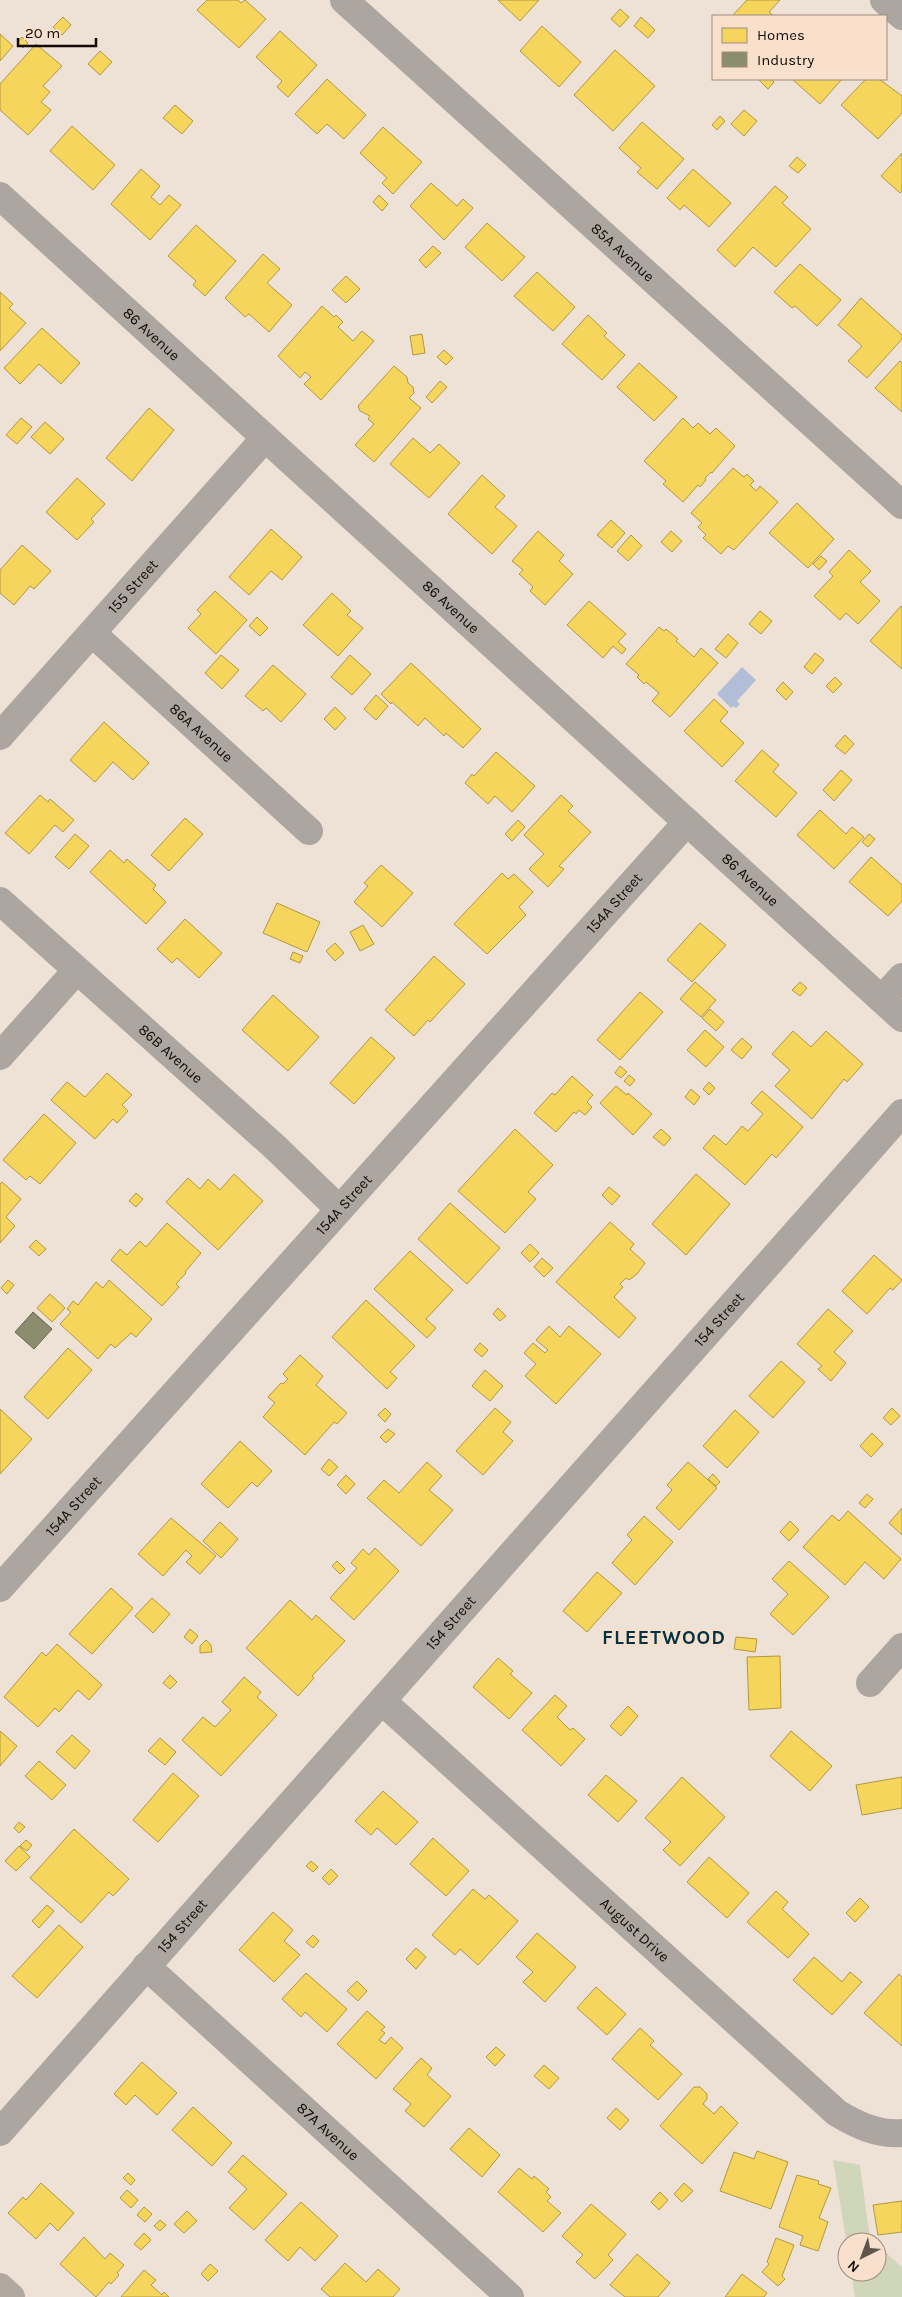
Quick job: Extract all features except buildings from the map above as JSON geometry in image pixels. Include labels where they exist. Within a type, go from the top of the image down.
[{"type":"main road","points":[[0,2287],[11,2297]]},
{"type":"street","name":"85A Avenue","points":[[344,0],[902,506]]},
{"type":"street","points":[[884,0],[902,16]]},
{"type":"street","name":"86 Avenue","points":[[2,203],[265,438],[902,1018]]},
{"type":"street","name":"155 Street","points":[[0,736],[265,438]]},
{"type":"street","name":"86A Avenue","points":[[92,633],[310,831]]},
{"type":"street","name":"154A Street","points":[[0,1588],[687,822]]},
{"type":"street","name":"86B Avenue","points":[[0,901],[276,1148],[339,1209]]},
{"type":"street","points":[[0,1056],[76,971]]},
{"type":"street","points":[[882,999],[902,977]]},
{"type":"street","name":"154 Street","points":[[0,2132],[902,1113]]},
{"type":"street","points":[[870,1683],[902,1647]]},
{"type":"street","name":"August Drive","points":[[382,1701],[837,2113],[856,2124],[874,2130],[892,2134],[902,2133]]},
{"type":"street","name":"87A Avenue","points":[[146,1966],[510,2297]]},
{"type":"green space","points":[[833,2160],[860,2165],[869,2232],[845,2232]]},
{"type":"green space","points":[[887,2254],[902,2267],[902,2297],[855,2297],[853,2282],[887,2282]]},
{"type":"water","points":[[742,667],[756,680],[737,701],[740,704],[736,708],[733,706],[731,708],[717,694]]},
{"type":"district","name":"FLEETWOOD","points":[[664,1637]]}]
